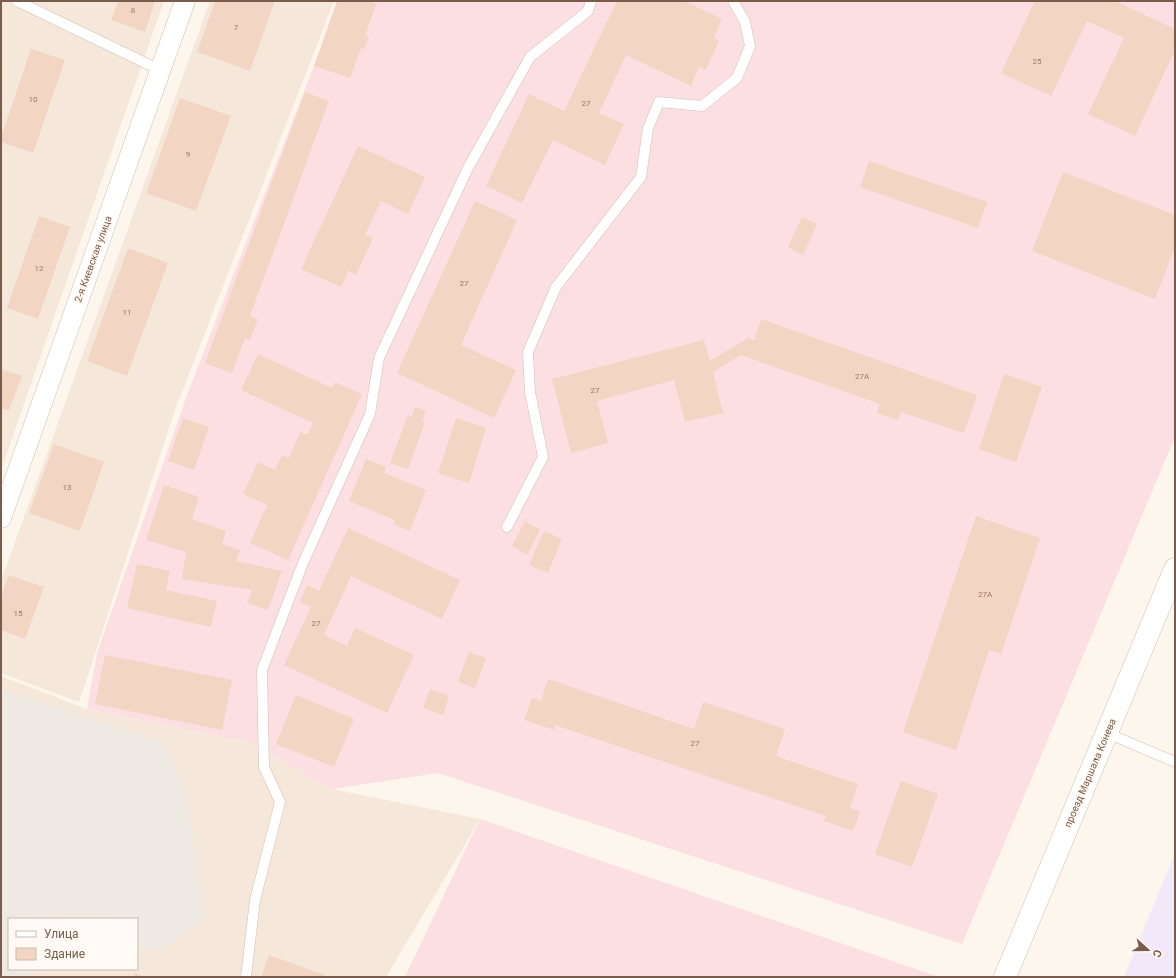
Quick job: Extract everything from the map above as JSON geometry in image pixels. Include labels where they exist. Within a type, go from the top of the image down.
[{"type":"street","name":"2-я Киевская улица","points":[[1,518],[185,1]]},
{"type":"street","name":"проезд Маршала Конева","points":[[1005,977],[1175,569]]},
{"type":"lane","points":[[17,1],[160,70]]},
{"type":"lane","points":[[246,977],[255,900],[280,802],[264,766],[262,670],[303,563],[370,414],[379,358],[468,168],[530,57],[588,11],[592,1]]},
{"type":"lane","points":[[507,527],[543,457],[530,392],[528,352],[556,288],[641,177],[648,128],[658,102],[702,106],[737,78],[750,46],[745,22],[733,1]]},
{"type":"lane","points":[[1106,733],[1175,762]]},
{"type":"shaded area","points":[[1,1],[164,1],[1,470]]},
{"type":"shaded area","points":[[210,1],[334,1],[175,410],[79,702],[1,673],[1,581]]},
{"type":"shaded area","points":[[339,1],[1175,1],[1175,437],[962,944],[438,773],[332,789],[248,742],[87,709],[97,653],[187,395]]},
{"type":"shaded area","points":[[1,676],[87,709],[248,742],[332,789],[480,819],[386,977],[1,977]]},
{"type":"shaded area","points":[[1,690],[165,743],[186,794],[205,917],[157,952],[138,944],[138,918],[72,918],[55,911],[52,918],[8,918],[8,970],[36,970],[33,977],[1,977]]},
{"type":"shaded area","points":[[480,819],[939,977],[405,977]]},
{"type":"shaded area","points":[[1175,853],[1175,977],[1124,977]]},
{"type":"building","points":[[118,1],[155,1],[145,32],[111,20]]},
{"type":"building","points":[[215,1],[275,1],[250,71],[197,52]]},
{"type":"building","points":[[337,1],[368,1],[376,4],[365,36],[369,37],[364,49],[361,48],[350,78],[314,66]]},
{"type":"building","points":[[617,1],[684,1],[722,19],[714,38],[719,41],[706,70],[699,67],[691,86],[626,55],[599,113],[624,124],[605,165],[553,140],[522,203],[486,186],[529,94],[564,111]]},
{"type":"building","points":[[1035,1],[1115,1],[1175,29],[1175,50],[1135,136],[1088,114],[1124,38],[1087,21],[1051,96],[1001,73]]},
{"type":"building","points":[[31,49],[65,60],[33,153],[1,142],[1,137]]},
{"type":"building","points":[[305,92],[329,101],[250,316],[258,319],[250,340],[245,338],[232,373],[205,363]]},
{"type":"building","points":[[180,98],[231,116],[196,211],[146,193]]},
{"type":"building","points":[[358,146],[425,177],[408,214],[381,201],[365,235],[373,238],[356,275],[348,271],[341,287],[301,269]]},
{"type":"building","points":[[869,161],[987,202],[978,228],[860,187]]},
{"type":"building","points":[[1063,172],[1175,215],[1175,247],[1155,299],[1032,251]]},
{"type":"building","points":[[475,201],[517,220],[461,345],[516,370],[494,418],[397,373]]},
{"type":"building","points":[[39,216],[70,227],[38,319],[7,308]]},
{"type":"building","points":[[802,217],[817,224],[803,255],[788,247]]},
{"type":"building","points":[[128,248],[168,263],[127,376],[87,361]]},
{"type":"building","points":[[761,319],[977,395],[964,433],[901,412],[898,420],[877,413],[880,404],[741,355],[713,372],[723,413],[685,422],[674,380],[597,401],[608,443],[571,453],[552,379],[704,340],[710,361],[748,338],[754,340]]},
{"type":"building","points":[[258,354],[332,388],[335,382],[362,394],[288,560],[250,543],[267,505],[243,494],[258,462],[275,470],[282,455],[289,458],[300,432],[307,435],[313,423],[241,390]]},
{"type":"building","points":[[1,369],[22,376],[9,410],[1,408]]},
{"type":"building","points":[[1004,374],[1042,387],[1016,462],[979,449]]},
{"type":"building","points":[[415,407],[426,411],[422,421],[425,422],[408,469],[390,463],[408,415],[411,417]]},
{"type":"building","points":[[183,418],[209,427],[194,470],[168,461]]},
{"type":"building","points":[[456,418],[486,428],[469,483],[438,473]]},
{"type":"building","points":[[54,444],[104,462],[80,531],[29,513]]},
{"type":"building","points":[[366,459],[386,467],[384,473],[426,490],[410,531],[393,524],[395,520],[349,501]]},
{"type":"building","points":[[164,485],[199,497],[192,519],[226,531],[222,544],[240,550],[236,561],[282,571],[268,610],[247,603],[252,590],[182,579],[186,552],[146,540]]},
{"type":"building","points":[[976,516],[1040,538],[1001,654],[989,650],[956,750],[903,732]]},
{"type":"building","points":[[525,521],[540,530],[527,555],[512,546]]},
{"type":"building","points":[[348,528],[460,580],[442,619],[351,576],[324,635],[347,646],[355,628],[414,655],[387,713],[284,665],[311,607],[300,602],[307,585],[319,591]]},
{"type":"building","points":[[544,531],[562,539],[548,573],[529,565]]},
{"type":"building","points":[[137,564],[170,571],[166,590],[217,601],[211,627],[127,608]]},
{"type":"building","points":[[9,575],[44,587],[25,639],[1,630],[1,596]]},
{"type":"building","points":[[469,652],[486,658],[475,688],[458,682]]},
{"type":"building","points":[[105,655],[232,680],[222,730],[95,704]]},
{"type":"building","points":[[548,679],[694,729],[703,702],[785,729],[776,756],[858,784],[850,808],[860,811],[853,831],[824,821],[826,816],[555,725],[554,730],[524,720],[532,698],[541,701]]},
{"type":"building","points":[[430,689],[449,696],[443,715],[423,708]]},
{"type":"building","points":[[296,695],[354,719],[334,767],[276,744]]},
{"type":"building","points":[[901,781],[938,794],[912,867],[875,854]]},
{"type":"building","points":[[269,955],[325,975],[324,977],[261,977]]},
{"type":"building","points":[[135,973],[145,977],[134,977]]}]
